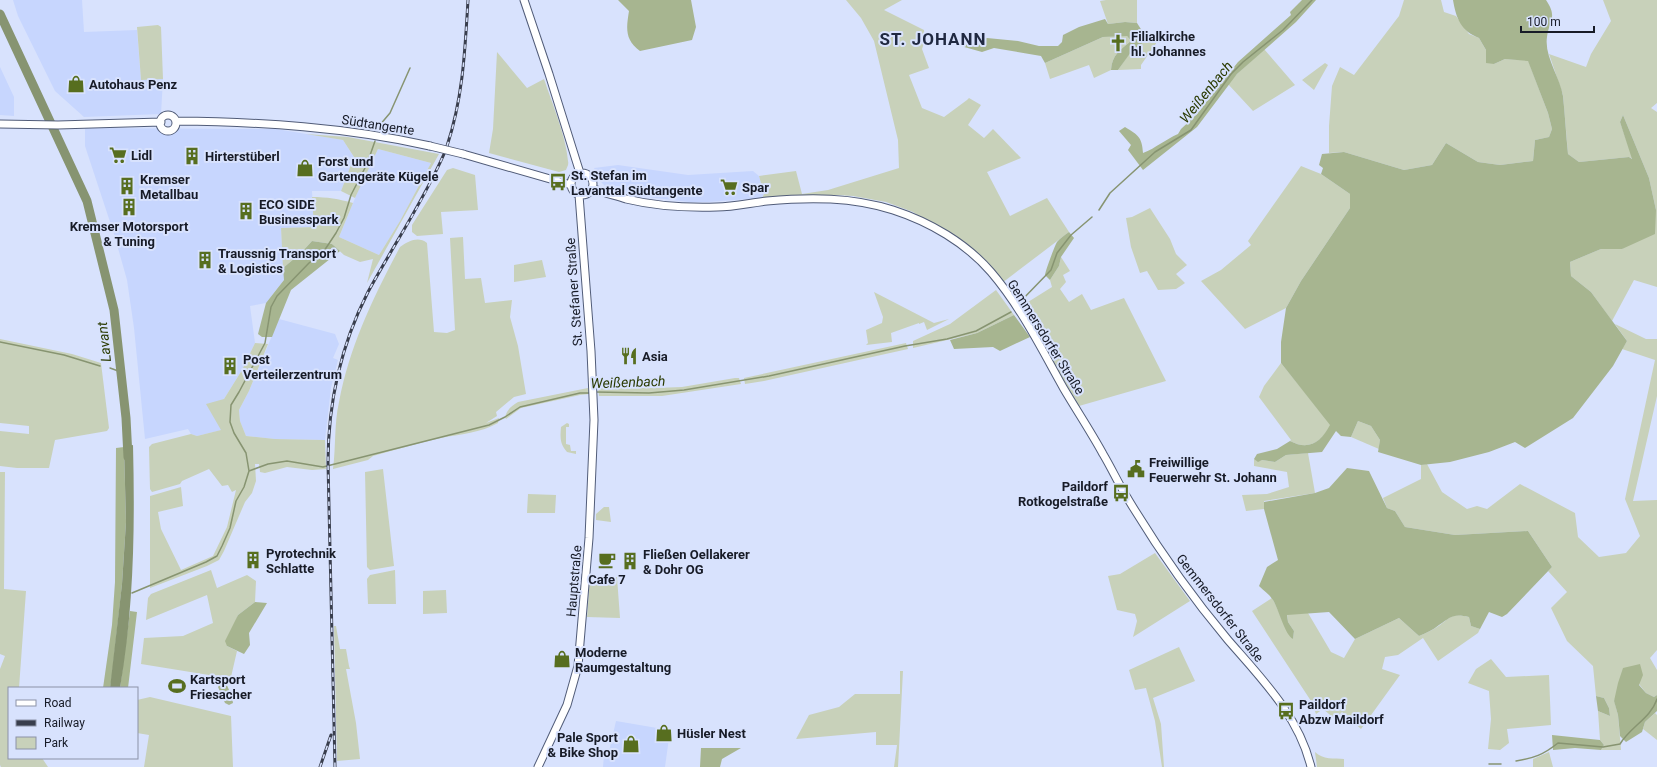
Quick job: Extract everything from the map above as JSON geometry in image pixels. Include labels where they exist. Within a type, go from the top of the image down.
[{"type":"main road","points":[[524,0],[580,173]]},
{"type":"main road","name":"Südtangente","points":[[161,122],[163,118],[168,116],[173,117],[176,122]]},
{"type":"main road","name":"Südtangente","points":[[161,122],[163,128],[169,131],[175,126],[176,122]]},
{"type":"main road","name":"Südtangente","points":[[0,124],[27,125],[161,122]]},
{"type":"main road","name":"Südtangente","points":[[176,122],[289,126],[355,132],[430,146],[463,154],[571,185]]},
{"type":"main road","points":[[580,173],[589,176],[591,179],[592,188],[586,194],[579,194],[573,191],[571,185],[572,179],[580,173]]},
{"type":"main road","name":"Gemmersdorfer Straße","points":[[592,188],[640,202],[674,206],[717,207],[805,198],[863,202],[896,211],[924,223],[953,238],[973,254],[990,271],[1020,314],[1103,454],[1126,498],[1166,558],[1202,607],[1286,711],[1299,735],[1311,767]]},
{"type":"main road","name":"St. Stefaner Straße","points":[[579,194],[593,392]]},
{"type":"main road","name":"Hauptstraße","points":[[538,767],[567,705],[578,666],[590,538],[594,440],[593,392]]},
{"type":"shaded area","points":[[13,0],[82,0],[84,32],[137,30],[141,80],[163,79],[161,114],[84,117],[55,91],[18,16]]},
{"type":"shaded area","points":[[618,0],[691,0],[696,27],[692,40],[640,51],[635,47],[629,38],[627,23],[629,11]]},
{"type":"shaded area","points":[[1302,0],[1316,0],[1296,22],[1237,74],[1197,127],[1143,170],[1128,150],[1131,145],[1119,131],[1125,127],[1136,135],[1142,143],[1143,153],[1178,134],[1181,129],[1196,115],[1238,62],[1291,15],[1290,12]]},
{"type":"shaded area","points":[[1453,0],[1546,0],[1552,11],[1552,19],[1547,37],[1548,52],[1563,96],[1568,154],[1579,162],[1629,157],[1632,159],[1620,122],[1623,115],[1649,178],[1656,210],[1655,234],[1622,249],[1601,249],[1570,262],[1571,276],[1591,292],[1627,341],[1613,366],[1573,418],[1525,448],[1515,442],[1489,452],[1450,462],[1421,465],[1378,452],[1380,440],[1371,426],[1358,421],[1351,437],[1341,436],[1336,431],[1322,452],[1286,455],[1275,462],[1262,460],[1258,462],[1254,459],[1257,454],[1277,449],[1290,441],[1303,445],[1314,443],[1323,436],[1330,425],[1281,363],[1281,342],[1286,308],[1301,281],[1350,208],[1350,194],[1321,174],[1323,168],[1319,165],[1322,154],[1344,152],[1404,170],[1432,165],[1446,143],[1478,162],[1500,165],[1533,161],[1535,140],[1549,137],[1552,129],[1548,113],[1528,61],[1505,59],[1494,64],[1486,63],[1486,50],[1479,38],[1468,32],[1460,23]]},
{"type":"shaded area","points":[[1105,19],[1108,24],[1125,22],[1137,23],[1146,37],[1136,52],[1131,52],[1118,70],[1111,70],[1113,60],[1117,53],[1131,41],[1127,36],[1103,37],[1045,63],[1041,56],[994,48],[982,52],[957,45],[942,38],[971,41],[987,38],[1018,41],[1039,46],[1058,46],[1062,42],[1063,35],[1079,27]]},
{"type":"shaded area","points":[[0,67],[14,97],[14,116],[0,115]]},
{"type":"shaded area","points":[[85,128],[276,129],[343,140],[354,157],[341,191],[312,191],[314,227],[281,228],[284,280],[266,303],[250,306],[255,343],[242,370],[224,399],[222,430],[197,436],[191,434],[188,429],[145,439],[134,328],[127,280],[114,234],[85,146]]},
{"type":"shaded area","points":[[378,149],[431,163],[400,221],[379,255],[339,237],[358,191]]},
{"type":"shaded area","points":[[618,165],[688,175],[753,171],[759,176],[764,194],[762,198],[708,202],[689,202],[639,196],[607,188],[601,182],[594,168]]},
{"type":"shaded area","points":[[1069,232],[1074,238],[1061,257],[1059,266],[1050,280],[1045,275],[1054,248],[1057,242]]},
{"type":"shaded area","points":[[312,241],[332,244],[340,251],[291,290],[272,337],[262,337],[258,334],[266,303],[284,280],[283,268],[301,253]]},
{"type":"shaded area","points":[[1014,315],[1030,337],[1000,351],[993,347],[954,349],[950,340],[977,333]]},
{"type":"shaded area","points":[[279,319],[335,334],[339,344],[333,358],[338,360],[331,388],[325,440],[275,439],[246,436],[240,421],[239,410],[249,391]]},
{"type":"shaded area","points":[[133,445],[134,506],[131,597],[125,658],[120,687],[110,687],[122,584],[126,522],[124,447]]},
{"type":"shaded area","points":[[124,447],[126,522],[122,584],[112,676],[110,687],[103,687],[112,625],[115,582],[116,448]]},
{"type":"shaded area","points":[[1347,468],[1369,471],[1387,508],[1395,511],[1405,527],[1455,535],[1528,531],[1552,567],[1507,614],[1502,617],[1489,612],[1480,629],[1471,626],[1469,617],[1459,615],[1450,618],[1432,630],[1419,636],[1399,618],[1355,639],[1329,612],[1287,615],[1288,622],[1294,631],[1293,639],[1287,633],[1273,600],[1259,586],[1267,567],[1278,560],[1264,509],[1264,502],[1315,493],[1329,488]]},
{"type":"shaded area","points":[[255,602],[267,603],[249,633],[250,645],[244,654],[227,646],[225,641],[238,615]]},
{"type":"shaded area","points":[[130,611],[137,612],[128,687],[120,687]]},
{"type":"shaded area","points":[[1640,664],[1643,675],[1639,685],[1646,693],[1654,697],[1657,695],[1657,711],[1645,722],[1642,732],[1626,742],[1620,736],[1618,715],[1614,701],[1623,668]]},
{"type":"shaded area","points":[[222,682],[226,683],[232,697],[233,703],[229,705],[225,703],[218,687]]},
{"type":"shaded area","points":[[1596,696],[1604,698],[1609,708],[1610,716],[1598,711]]},
{"type":"shaded area","points":[[616,721],[657,728],[656,736],[669,738],[665,767],[603,767],[604,755],[608,756]]},
{"type":"shaded area","points":[[1552,735],[1600,740],[1604,745],[1601,750],[1575,748],[1553,750]]},
{"type":"shaded area","points":[[701,748],[741,748],[722,759],[720,767],[700,767]]},
{"type":"green space","points":[[846,0],[902,0],[884,10],[924,30],[925,40],[922,49],[929,68],[909,75],[922,108],[944,117],[969,98],[981,105],[968,125],[984,138],[993,129],[1021,158],[987,172],[1010,216],[1047,198],[1069,232],[1002,283],[974,253],[913,212],[886,202],[853,196],[836,195],[762,198],[764,194],[759,176],[796,171],[802,194],[828,190],[899,168],[898,140],[874,41],[861,18]]},
{"type":"green space","points":[[1137,0],[1137,23],[1125,22],[1108,24],[1100,1]]},
{"type":"green space","points":[[1404,0],[1441,0],[1444,12],[1456,16],[1469,34],[1479,38],[1494,64],[1505,59],[1528,60],[1548,113],[1552,129],[1549,137],[1535,140],[1533,161],[1500,165],[1478,162],[1446,143],[1432,165],[1404,170],[1344,152],[1329,153],[1329,126],[1332,86],[1340,67],[1354,75],[1399,16]]},
{"type":"green space","points":[[1603,0],[1657,0],[1657,103],[1651,108],[1657,112],[1657,287],[1634,280],[1612,321],[1591,292],[1571,276],[1570,262],[1601,249],[1622,249],[1656,210],[1649,178],[1623,115],[1620,122],[1633,159],[1629,157],[1579,162],[1568,154],[1563,95],[1549,54],[1586,67],[1591,54],[1611,21]]},
{"type":"green space","points":[[158,25],[161,27],[163,79],[141,80],[137,27]]},
{"type":"green space","points":[[1127,36],[1131,41],[1120,50],[1115,57],[1111,70],[1094,78],[1089,65],[1050,79],[1045,63],[1103,37]]},
{"type":"green space","points":[[1146,37],[1157,42],[1141,65],[1141,69],[1118,70],[1131,51],[1136,51]]},
{"type":"green space","points":[[1264,49],[1295,85],[1253,111],[1228,84]]},
{"type":"green space","points":[[497,52],[527,88],[544,79],[565,141],[568,162],[566,170],[559,172],[489,153],[493,129]]},
{"type":"green space","points":[[1325,63],[1328,65],[1314,90],[1302,80]]},
{"type":"green space","points":[[306,134],[348,137],[439,154],[367,283],[373,259],[360,262],[344,255],[332,244],[312,241],[301,253],[283,268],[281,228],[314,227],[312,197],[343,200],[353,203],[339,237],[379,255],[400,221],[431,163],[378,149],[355,198],[341,191],[354,157],[343,140]]},
{"type":"green space","points":[[1301,166],[1321,174],[1350,194],[1350,208],[1301,281],[1286,308],[1245,329],[1201,281],[1221,270],[1251,245],[1248,241]]},
{"type":"green space","points":[[453,168],[475,175],[478,210],[441,212],[443,234],[417,236],[412,232],[412,225],[447,170]]},
{"type":"green space","points":[[1150,208],[1170,239],[1176,254],[1187,265],[1176,274],[1185,283],[1176,289],[1158,290],[1147,271],[1140,273],[1131,247],[1126,218],[1132,217]]},
{"type":"green space","points":[[463,237],[465,279],[481,278],[485,303],[512,300],[510,317],[518,346],[526,394],[514,397],[496,412],[497,416],[486,423],[499,418],[498,423],[485,429],[415,444],[373,456],[368,460],[333,469],[337,410],[349,361],[372,303],[400,247],[410,241],[420,240],[427,243],[434,332],[447,333],[455,330],[450,238]]},
{"type":"green space","points":[[1061,257],[1070,271],[1063,275],[1066,282],[1060,289],[1069,302],[1082,294],[1091,310],[1124,298],[1166,381],[1079,406],[1020,307],[1052,287],[1050,280],[1059,266]]},
{"type":"green space","points":[[542,260],[546,277],[514,282],[514,265]]},
{"type":"green space","points":[[996,290],[1014,315],[977,333],[913,348],[913,341],[950,324]]},
{"type":"green space","points":[[874,292],[934,323],[949,319],[927,330],[924,322],[919,323],[891,333],[892,342],[866,345],[868,343],[866,330],[882,323],[883,317]]},
{"type":"green space","points":[[1615,324],[1646,339],[1657,339],[1657,396],[1633,501],[1657,500],[1657,650],[1650,658],[1657,670],[1657,695],[1654,697],[1646,693],[1639,684],[1614,700],[1618,715],[1621,750],[1601,750],[1604,745],[1600,740],[1598,711],[1610,716],[1609,708],[1604,698],[1596,696],[1593,666],[1567,641],[1551,608],[1567,592],[1548,571],[1552,567],[1528,531],[1455,535],[1405,527],[1395,511],[1387,508],[1383,498],[1421,479],[1421,465],[1427,464],[1442,492],[1467,509],[1477,506],[1487,509],[1520,484],[1575,513],[1578,537],[1599,557],[1626,553],[1640,536],[1625,499],[1655,360],[1622,349],[1627,341]]},
{"type":"green space","points":[[0,339],[72,354],[101,363],[109,428],[107,431],[55,440],[49,468],[17,468],[0,466],[0,431],[29,434],[29,426],[0,423]]},
{"type":"green space","points":[[255,343],[268,344],[249,391],[239,410],[240,421],[246,436],[275,439],[325,440],[326,469],[312,470],[287,467],[265,473],[260,472],[259,464],[255,464],[256,481],[252,493],[245,502],[219,560],[150,588],[150,496],[181,487],[183,506],[158,512],[161,529],[181,570],[213,556],[227,527],[236,490],[232,492],[228,485],[222,486],[209,469],[182,481],[180,484],[152,492],[150,489],[149,447],[152,444],[191,434],[197,436],[221,430],[206,404],[224,399],[242,370]]},
{"type":"green space","points":[[906,343],[908,349],[745,384],[744,378]]},
{"type":"green space","points":[[1281,363],[1331,425],[1319,440],[1309,445],[1297,444],[1290,441],[1291,440],[1259,397],[1264,386]]},
{"type":"green space","points":[[739,378],[741,384],[662,396],[599,396],[598,388],[682,387]]},
{"type":"green space","points":[[588,388],[589,394],[521,408],[506,419],[505,417],[510,408],[518,402]]},
{"type":"green space","points":[[1358,421],[1371,426],[1380,440],[1379,449],[1351,437]]},
{"type":"green space","points":[[567,423],[569,424],[569,427],[566,427],[566,444],[570,445],[571,451],[576,451],[576,454],[567,452],[562,443],[561,427]]},
{"type":"green space","points":[[1308,453],[1315,493],[1264,501],[1264,509],[1246,511],[1242,495],[1267,494],[1289,487],[1287,472],[1254,466],[1254,459],[1258,461],[1262,460],[1275,462],[1286,455]]},
{"type":"green space","points":[[383,469],[394,566],[370,570],[367,567],[365,472]]},
{"type":"green space","points":[[0,472],[5,472],[4,589],[26,591],[19,687],[8,687],[8,759],[43,759],[48,767],[1,767],[0,765],[0,669],[5,656],[0,654]]},
{"type":"green space","points":[[528,494],[556,495],[555,513],[527,513]]},
{"type":"green space","points":[[604,507],[609,507],[611,522],[596,520],[596,514]]},
{"type":"green space","points":[[1155,553],[1190,601],[1133,637],[1137,621],[1135,614],[1117,610],[1108,576],[1120,574]]},
{"type":"green space","points":[[211,570],[217,588],[247,575],[256,581],[255,602],[238,615],[227,646],[237,651],[231,677],[215,676],[141,664],[144,638],[183,636],[213,623],[207,595],[146,620],[148,598],[151,594]]},
{"type":"green space","points":[[395,570],[396,604],[368,604],[367,579],[370,575]]},
{"type":"green space","points":[[590,577],[617,577],[620,618],[587,617]]},
{"type":"green space","points":[[446,590],[447,613],[423,614],[423,591]]},
{"type":"green space","points":[[1272,598],[1293,639],[1294,631],[1288,622],[1287,614],[1308,613],[1331,652],[1344,658],[1355,639],[1399,618],[1419,636],[1440,625],[1450,617],[1456,615],[1469,617],[1471,626],[1480,629],[1478,633],[1438,661],[1423,638],[1398,655],[1385,657],[1382,669],[1400,675],[1361,729],[1342,712],[1335,719],[1323,709],[1316,714],[1311,701],[1252,611]]},
{"type":"green space","points":[[334,626],[336,626],[340,649],[346,649],[350,669],[346,669],[356,723],[360,759],[337,761]]},
{"type":"green space","points":[[1179,647],[1195,681],[1153,698],[1161,724],[1164,767],[1162,767],[1155,721],[1146,688],[1135,690],[1129,670]]},
{"type":"green space","points":[[1491,659],[1506,677],[1549,675],[1551,725],[1507,729],[1509,743],[1500,750],[1488,749],[1491,719],[1489,691],[1468,683],[1476,669]]},
{"type":"green space","points":[[900,671],[903,671],[898,767],[894,767],[897,745],[876,745],[876,732],[796,739],[809,715],[839,707],[855,694],[900,694]]},
{"type":"green space","points":[[150,697],[231,716],[233,767],[144,767],[149,735],[138,733],[138,700]]},
{"type":"green space","points":[[1655,713],[1657,715],[1657,740],[1643,729],[1645,722]]},
{"type":"green space","points":[[1315,752],[1318,755],[1325,757],[1344,759],[1344,767],[1317,767]]},
{"type":"green space","points":[[1549,752],[1553,767],[1533,767],[1533,759]]},
{"type":"waterway","name":"Weißenbach","points":[[1099,210],[1110,193],[1155,152],[1191,130],[1231,74],[1243,62],[1283,30],[1312,0]]},
{"type":"waterway","name":"Lavant","points":[[0,14],[87,201],[114,310],[126,418],[128,457]]},
{"type":"waterway","points":[[379,126],[390,113],[410,68]]},
{"type":"waterway","points":[[132,593],[217,556],[230,528],[236,501],[244,487],[249,471],[246,453],[234,433],[230,422],[231,405],[265,343],[271,307],[277,296],[309,263],[324,251],[336,233],[344,218],[351,195],[367,164],[375,141]]},
{"type":"waterway","name":"Weißenbach","points":[[1019,303],[1051,270],[1057,253],[1071,235],[1092,217]]},
{"type":"waterway","name":"Weißenbach","points":[[596,392],[649,393],[684,390],[769,376],[905,346],[947,339],[976,331],[1011,312]]},
{"type":"waterway","points":[[0,342],[64,355],[100,366]]},
{"type":"waterway","points":[[110,368],[121,372]]},
{"type":"waterway","name":"Weißenbach","points":[[249,471],[268,464],[287,461],[323,467],[489,425],[520,407],[580,393],[590,393]]},
{"type":"waterway","points":[[1516,761],[1528,759],[1538,755],[1558,743],[1603,747],[1620,744],[1629,732],[1650,712],[1657,699]]},
{"type":"waterway","points":[[1489,764],[1501,764]]},
{"type":"railway","points":[[447,146],[457,110],[460,92],[468,0]]},
{"type":"railway","points":[[335,767],[328,463],[330,418],[343,354],[359,312],[368,292],[427,189],[444,154]]},
{"type":"railway","points":[[320,767],[331,735]]},
{"type":"place","name":"Filialkirche hl. Johannes","points":[[1118,43]]},
{"type":"place","name":"Autohaus Penz","points":[[76,84]]},
{"type":"place","name":"Lidl","points":[[118,155]]},
{"type":"place","name":"Hirterstüberl","points":[[192,156]]},
{"type":"place","name":"Forst und Gartengeräte Kügele","points":[[305,168]]},
{"type":"place","name":"St. Stefan im Lavanttal Südtangente","points":[[558,182]]},
{"type":"place","name":"Kremser Metallbau","points":[[127,186]]},
{"type":"place","name":"Spar","points":[[729,187]]},
{"type":"place","name":"Kremser Motorsport & Tuning","points":[[129,207]]},
{"type":"place","name":"ECO SIDE Businesspark","points":[[246,211]]},
{"type":"place","name":"Traussnig Transport & Logistics","points":[[205,260]]},
{"type":"place","name":"Asia","points":[[629,356]]},
{"type":"place","name":"Post Verteilerzentrum","points":[[230,366]]},
{"type":"place","name":"Freiwillige Feuerwehr St. Johann","points":[[1136,469]]},
{"type":"place","name":"Paildorf Rotkogelstraße","points":[[1121,493]]},
{"type":"place","name":"Pyrotechnik Schlatte","points":[[253,560]]},
{"type":"place","name":"Cafe 7","points":[[607,560]]},
{"type":"place","name":"Fließen Oellakerer & Dohr OG","points":[[630,561]]},
{"type":"place","name":"Moderne Raumgestaltung","points":[[562,659]]},
{"type":"place","name":"Kartsport Friesacher","points":[[177,686]]},
{"type":"place","name":"Paildorf Abzw Maildorf","points":[[1286,711]]},
{"type":"place","name":"Hüsler Nest","points":[[664,733]]},
{"type":"place","name":"Pale Sport & Bike Shop","points":[[631,744]]},
{"type":"district","name":"ST. JOHANN","points":[[933,39]]}]
